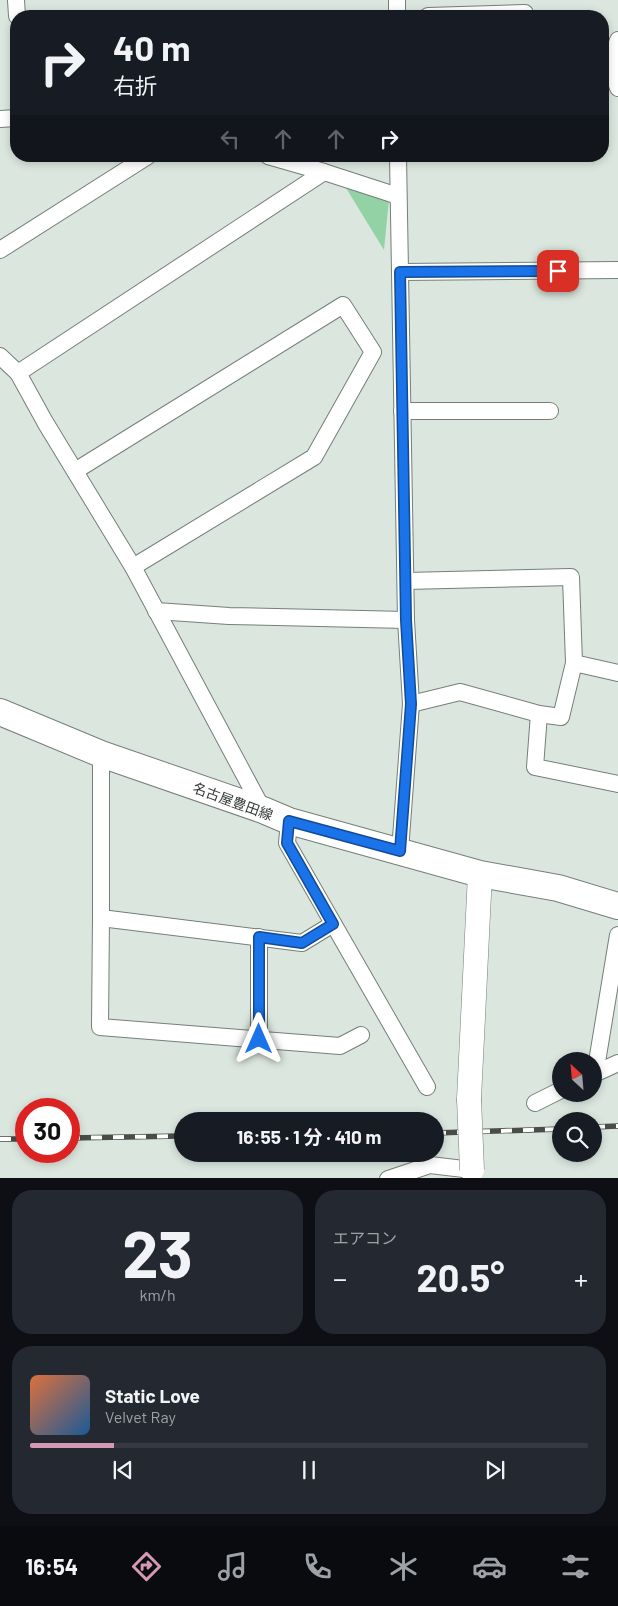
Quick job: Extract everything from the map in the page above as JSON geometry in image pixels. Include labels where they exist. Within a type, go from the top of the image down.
[{"type":"main road","name":"名古屋豊田線","points":[[0,712],[101,754],[263,810],[289,821],[480,874],[558,888],[618,906]]},
{"type":"street","points":[[618,40],[610,64],[618,88]]},
{"type":"street","points":[[0,250],[139,162]]},
{"type":"street","points":[[289,162],[398,196]]},
{"type":"street","points":[[398,162],[406,620],[411,704],[400,851]]},
{"type":"street","points":[[18,373],[324,172]]},
{"type":"street","points":[[400,272],[618,270]]},
{"type":"street","points":[[75,471],[343,305],[373,352],[401,356]]},
{"type":"street","points":[[133,567],[314,457],[373,352]]},
{"type":"street","points":[[0,356],[18,373],[133,567],[263,810]]},
{"type":"street","points":[[402,411],[550,411]]},
{"type":"street","points":[[406,581],[571,577],[574,663],[561,717],[539,714],[460,692],[411,704]]},
{"type":"street","points":[[156,611],[229,616],[406,620]]},
{"type":"street","points":[[574,663],[618,673]]},
{"type":"street","points":[[539,714],[535,767],[618,784]]},
{"type":"street","points":[[101,754],[100,1027],[340,1046],[362,1035]]},
{"type":"street","points":[[289,821],[287,843],[427,1087]]},
{"type":"street","points":[[388,1178],[430,1165],[472,1174],[469,1099],[480,874]]},
{"type":"street","points":[[101,918],[302,943],[333,924]]},
{"type":"street","points":[[598,1052],[618,935]]},
{"type":"street","points":[[259,937],[259,1039]]},
{"type":"street","points":[[602,1070],[618,1063]]},
{"type":"street","points":[[535,1103],[552,1094]]},
{"type":"green space","points":[[346,188],[389,199],[384,250]]},
{"type":"railway","points":[[602,1127],[618,1126]]},
{"type":"railway","points":[[444,1133],[552,1129]]},
{"type":"railway","points":[[80,1138],[174,1136]]},
{"type":"railway","points":[[0,1139],[15,1139]]},
{"type":"route","points":[[259,1039],[259,937],[302,943],[333,924],[287,843],[289,821],[400,851],[411,704],[406,620],[400,272],[558,271]]}]
